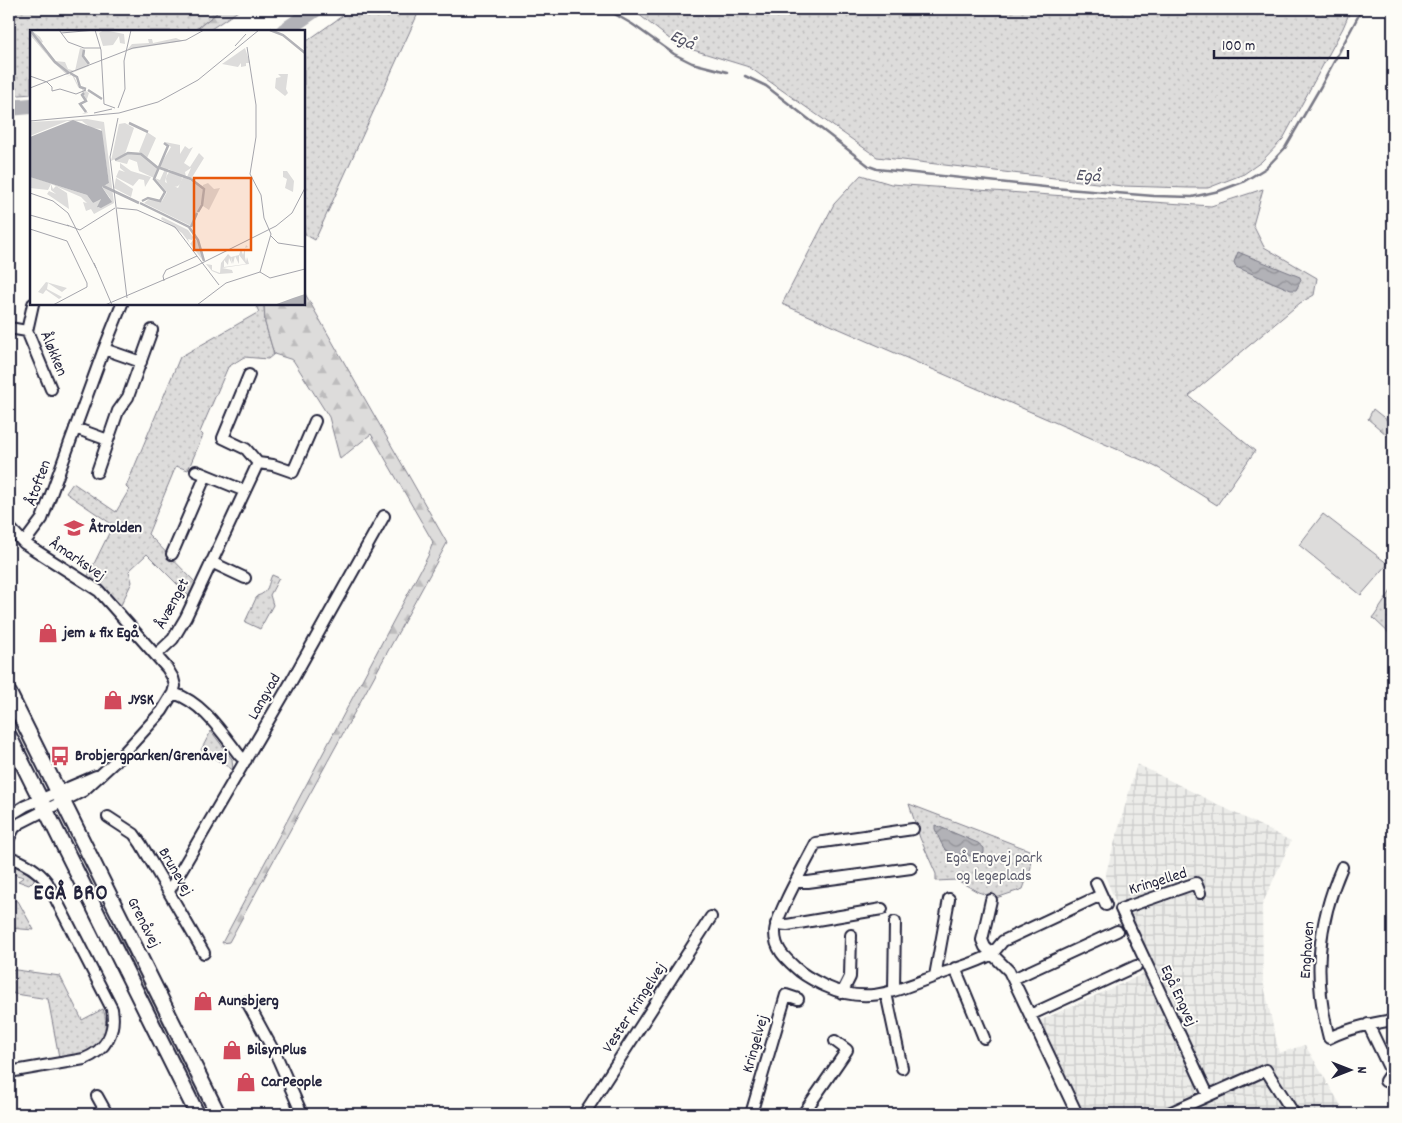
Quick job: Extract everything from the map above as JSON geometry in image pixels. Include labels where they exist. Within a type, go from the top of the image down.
[{"type":"main road","name":"Grenåvej","points":[[9,693],[218,1114]]},
{"type":"main road","points":[[9,736],[197,1114]]},
{"type":"street","points":[[9,328],[27,331],[33,305]]},
{"type":"street","name":"Åtoften","points":[[24,543],[42,518],[122,305]]},
{"type":"street","points":[[96,472],[118,411],[128,397],[152,330]]},
{"type":"street","name":"Åløkken","points":[[27,331],[51,389]]},
{"type":"street","points":[[104,349],[141,362]]},
{"type":"street","points":[[249,375],[222,438],[246,449],[258,463],[273,465],[293,472],[315,420]]},
{"type":"street","points":[[75,428],[108,440]]},
{"type":"street","name":"Åvænget","points":[[156,655],[173,639],[180,628],[258,463]]},
{"type":"street","points":[[196,471],[245,491]]},
{"type":"street","name":"Åvænget","points":[[172,554],[206,475]]},
{"type":"street","name":"Langvad","points":[[169,891],[246,760],[384,516]]},
{"type":"street","name":"Åmarksvej","points":[[9,527],[24,543],[99,591],[174,678],[174,693]]},
{"type":"street","points":[[211,562],[245,578]]},
{"type":"street","points":[[9,838],[14,828],[43,805],[98,776],[121,756],[162,711],[174,693],[186,697],[198,706],[240,756],[246,760]]},
{"type":"street","points":[[9,816],[17,810],[43,805]]},
{"type":"street","name":"Brunevej","points":[[108,817],[134,834],[204,953]]},
{"type":"street","points":[[910,817],[914,832],[816,843],[776,924],[775,940],[782,955],[801,973],[817,983],[842,993],[860,997],[889,992],[983,959],[992,954],[1003,940],[1101,895]]},
{"type":"street","points":[[9,857],[34,868],[47,882],[112,1009],[113,1018],[110,1036],[106,1044],[92,1056],[9,1072]]},
{"type":"street","name":"Enghaven","points":[[1342,867],[1327,906],[1321,932],[1319,960],[1324,1019],[1328,1038],[1343,1031],[1368,1024]]},
{"type":"street","points":[[797,882],[911,868]]},
{"type":"street","points":[[1096,883],[1106,905]]},
{"type":"street","name":"Kringelled","points":[[1121,909],[1196,883],[1200,893]]},
{"type":"street","points":[[935,976],[949,899]]},
{"type":"street","points":[[991,900],[982,940],[985,947],[1004,964],[1013,979],[1077,1114]]},
{"type":"street","points":[[776,924],[787,925],[882,909]]},
{"type":"street","name":"Egå Engvej","points":[[1121,909],[1208,1095]]},
{"type":"street","name":"Vester Kringelvej","points":[[584,1114],[711,917]]},
{"type":"street","points":[[895,922],[889,992],[902,1068]]},
{"type":"street","points":[[1013,979],[1117,931]]},
{"type":"street","points":[[842,993],[850,977],[851,935]]},
{"type":"street","name":"Egå Engvej","points":[[1030,1015],[1136,966]]},
{"type":"street","points":[[955,968],[984,1038]]},
{"type":"street","name":"Kringelvej","points":[[751,1114],[786,996],[798,999]]},
{"type":"street","points":[[247,1002],[278,1058],[302,1114]]},
{"type":"street","points":[[1385,1081],[1391,1072],[1368,1024],[1393,1020]]},
{"type":"street","points":[[803,1114],[847,1050],[835,1041]]},
{"type":"street","points":[[1167,1114],[1266,1070],[1294,1114]]},
{"type":"street","points":[[97,1096],[107,1114]]},
{"type":"shaded area","points":[[1137,764],[1291,841],[1262,905],[1263,981],[1279,1053],[1305,1045],[1346,1114],[1083,1114],[1039,1021],[1145,973],[1105,876]]},
{"type":"green space","points":[[9,9],[222,9],[195,30],[30,30],[30,94],[9,96]]},
{"type":"green space","points":[[222,9],[241,9],[210,30],[195,30]]},
{"type":"green space","points":[[352,9],[420,9],[315,240],[305,232],[305,42]]},
{"type":"green space","points":[[632,9],[1351,9],[1343,28],[1283,139],[1261,162],[1244,174],[1208,188],[1189,188],[1122,186],[877,157],[749,67],[677,45]]},
{"type":"green space","points":[[861,175],[891,184],[1211,206],[1263,189],[1253,225],[1264,247],[1317,278],[1314,295],[1300,303],[1189,396],[1255,451],[1217,505],[1144,461],[782,304],[834,204]]},
{"type":"green space","points":[[305,294],[447,543],[229,942],[222,943],[428,556],[433,542],[371,434],[340,459],[329,417],[293,360],[274,354],[265,323],[264,305],[305,305]]},
{"type":"green space","points":[[256,305],[264,305],[265,323],[274,354],[268,359],[244,357],[228,367],[200,432],[203,435],[188,470],[176,466],[148,534],[196,583],[189,596],[147,554],[129,571],[132,582],[121,605],[88,576],[113,525],[66,493],[73,483],[116,512],[129,490],[126,487],[180,357],[259,312]]},
{"type":"green space","points":[[1373,409],[1393,425],[1393,440],[1368,419]]},
{"type":"green space","points":[[1323,514],[1388,564],[1361,595],[1299,545]]},
{"type":"green space","points":[[272,575],[279,578],[270,595],[273,605],[260,629],[245,622],[257,596],[264,593]]},
{"type":"green space","points":[[1393,588],[1393,637],[1373,618]]},
{"type":"green space","points":[[211,731],[232,759],[233,770],[201,750]]},
{"type":"green space","name":"Egå Engvej park og legeplads","points":[[909,804],[1029,850],[1031,867],[1023,889],[996,898],[978,892],[957,880],[936,881],[936,874],[920,838]]},
{"type":"green space","points":[[59,819],[110,921],[147,986],[212,1114],[203,1114],[57,820]]},
{"type":"green space","points":[[9,865],[15,866],[34,877],[34,880],[29,885],[18,881],[24,877],[9,873]]},
{"type":"green space","points":[[9,900],[18,901],[34,930],[9,928]]},
{"type":"green space","points":[[9,969],[60,976],[82,1020],[103,1009],[105,1030],[95,1047],[79,1054],[59,1057],[48,999],[9,993]]},
{"type":"water","points":[[1238,252],[1300,277],[1301,280],[1296,290],[1291,290],[1236,267],[1234,262]]},
{"type":"water","points":[[935,825],[978,843],[984,848],[984,853],[963,856],[952,854],[941,843]]},
{"type":"waterway","points":[[285,30],[316,9]]},
{"type":"waterway","name":"Egå","points":[[606,9],[632,24],[674,54],[692,63],[727,72]]},
{"type":"waterway","name":"Egå","points":[[745,76],[766,86],[869,166],[877,169],[1054,188],[1192,197],[1219,191],[1243,182],[1266,168],[1285,148],[1362,9]]},
{"type":"waterway","points":[[9,108],[30,106]]},
{"type":"place","name":"Åtrolden","points":[[74,528]]},
{"type":"place","name":"jem & fix Egå","points":[[48,633]]},
{"type":"place","name":"JYSK","points":[[113,700]]},
{"type":"place","name":"Brobjergparken/Grenåvej","points":[[60,756]]},
{"type":"place","name":"Aunsbjerg","points":[[203,1001]]},
{"type":"place","name":"BilsynPlus","points":[[232,1050]]},
{"type":"place","name":"CarPeople","points":[[246,1082]]},
{"type":"district","name":"EGÅ BRO","points":[[71,895]]}]
